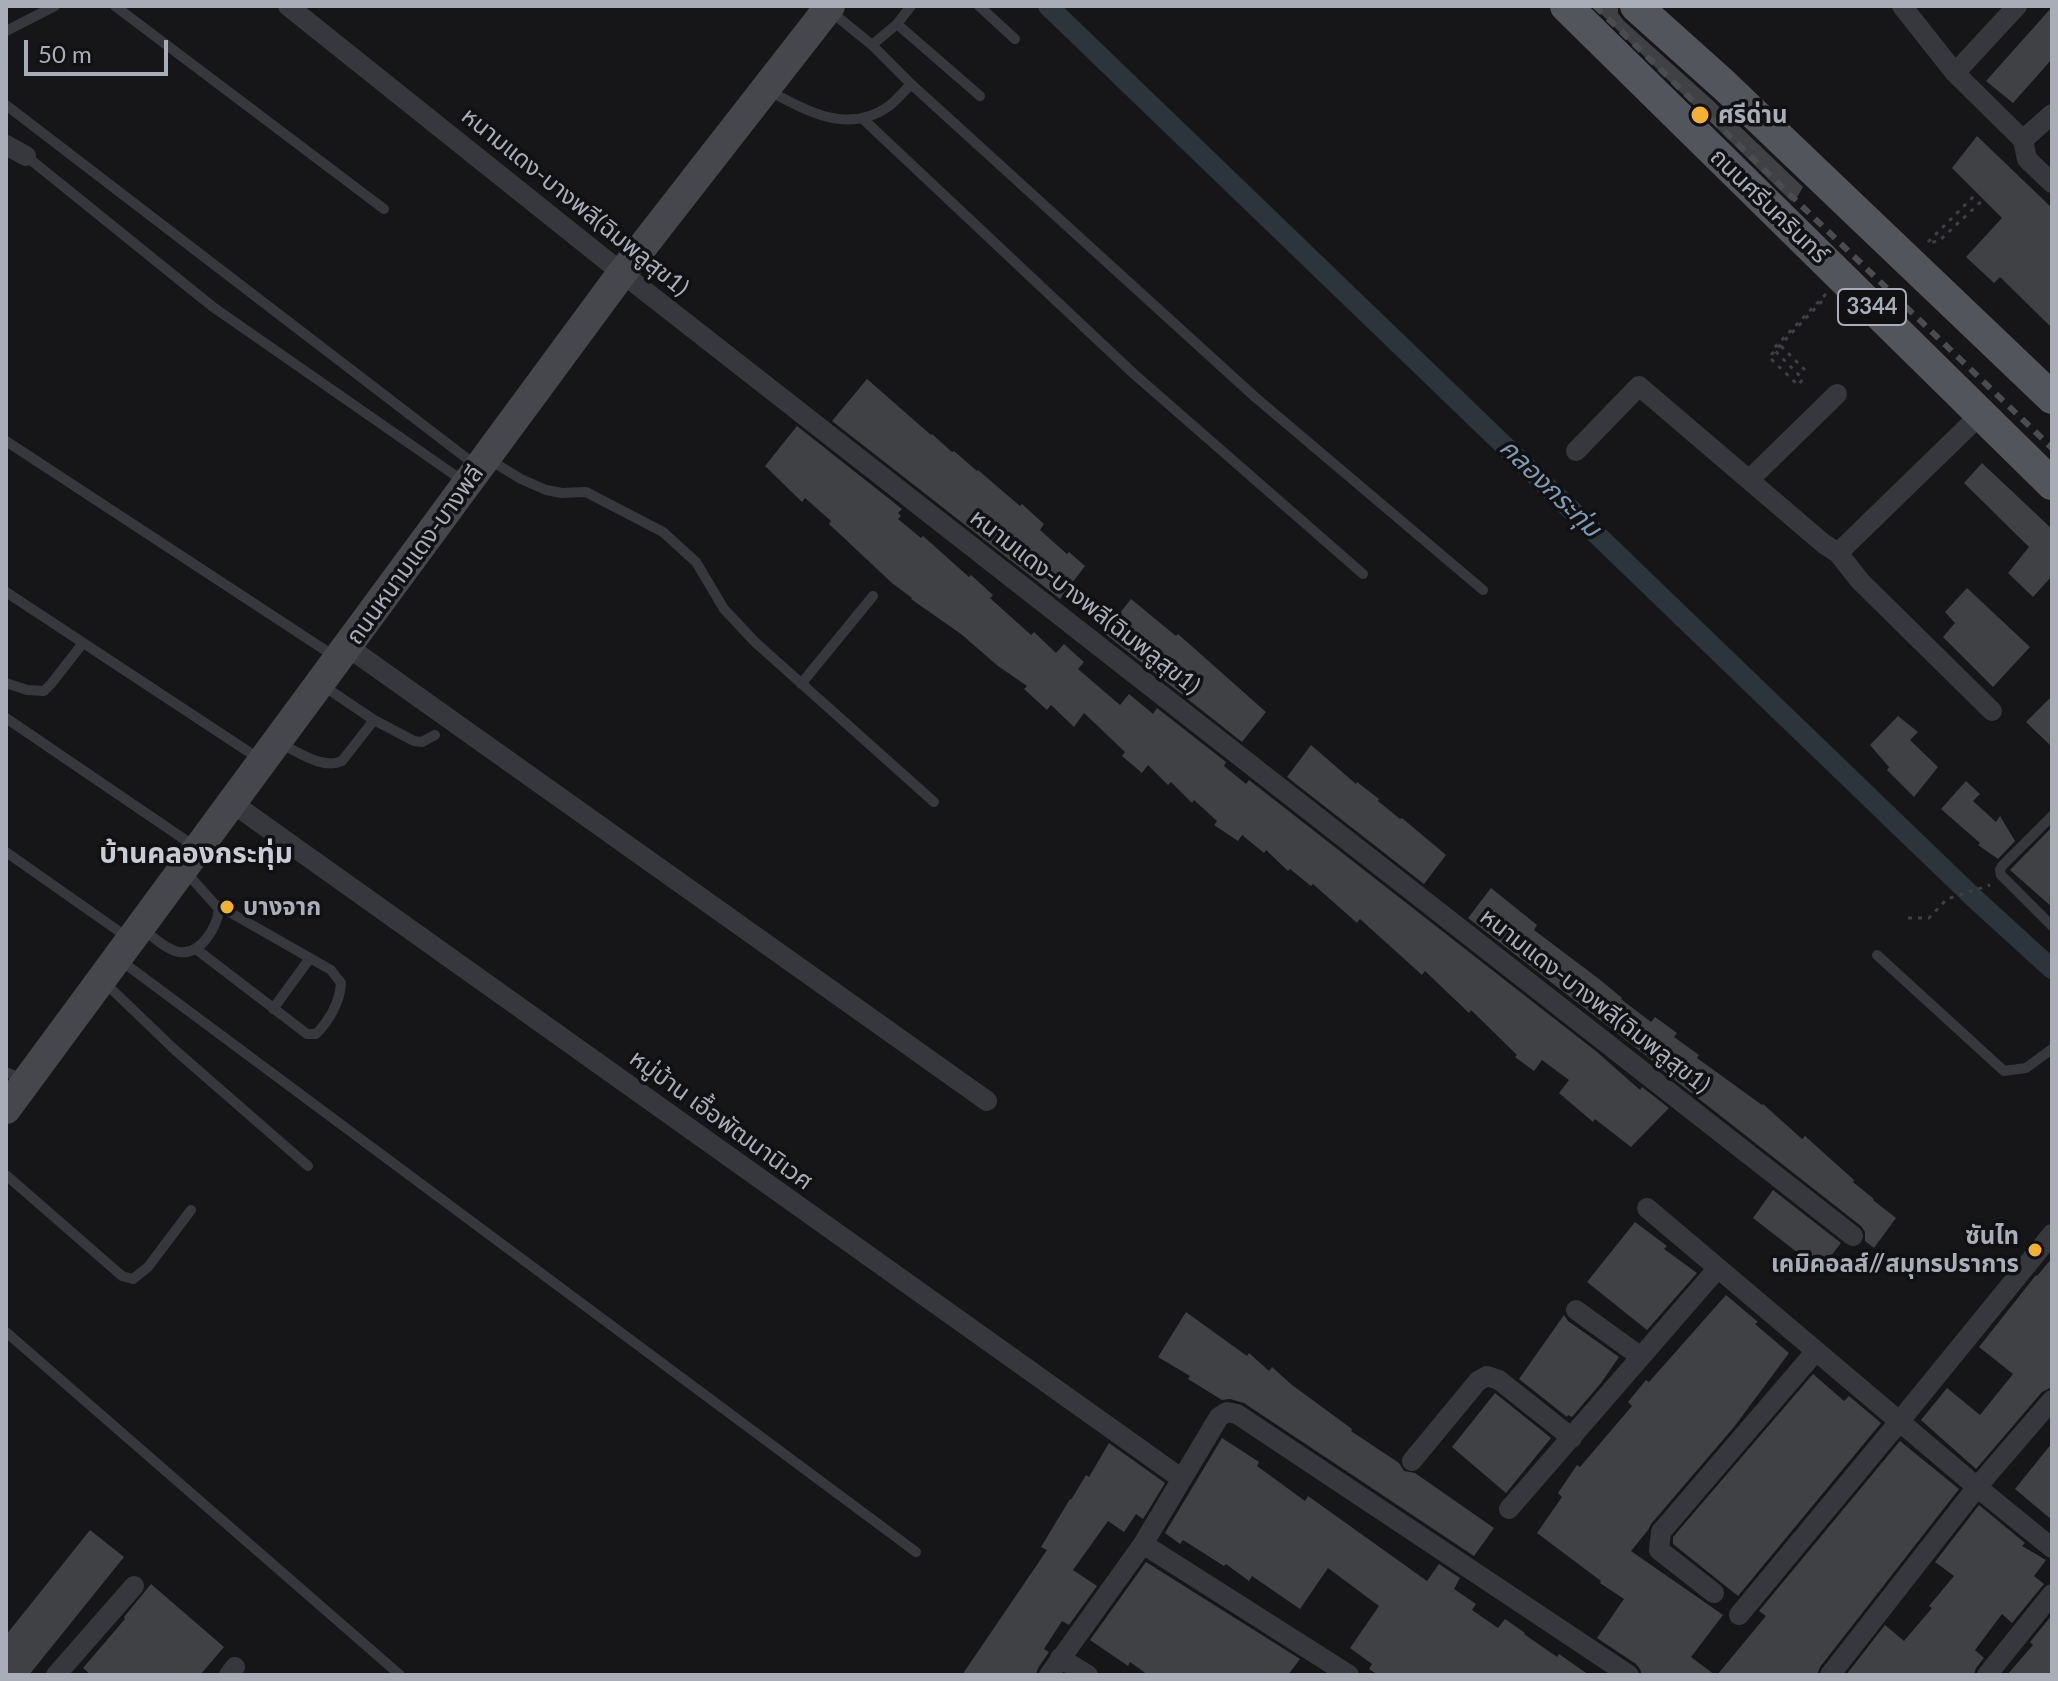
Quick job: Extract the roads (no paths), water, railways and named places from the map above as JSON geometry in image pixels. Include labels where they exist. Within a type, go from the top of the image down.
[{"type":"main road","name":"ถนนศรีนครินทร์","points":[[1544,6],[1691,130]]},
{"type":"main road","name":"ถนนศรีนครินทร์","points":[[1566,6],[2052,484]]},
{"type":"main road","name":"3344","points":[[1636,6],[1724,85],[2052,398]]},
{"type":"main road","name":"3344","points":[[1647,6],[1724,85]]},
{"type":"main road","name":"ถนนหนามแดง-บางพลี","points":[[6,1109],[16,1076],[123,952],[622,273],[829,7]]},
{"type":"street","name":"หนามแดง-บางพลี(ฉิมพลูสุข1)","points":[[288,6],[622,273],[1853,1236]]},
{"type":"street","points":[[1902,6],[1955,73],[2023,140],[2027,159],[2052,183]]},
{"type":"street","points":[[1955,73],[2017,6]]},
{"type":"street","points":[[2023,140],[2052,114]]},
{"type":"street","points":[[6,145],[26,156]]},
{"type":"street","points":[[1576,451],[1639,386],[1838,553],[1860,581],[1992,711]]},
{"type":"street","points":[[1749,480],[1837,394]]},
{"type":"street","points":[[1838,553],[1981,414]]},
{"type":"street","points":[[343,653],[987,1101]]},
{"type":"street","name":"หมู่บ้าน เอื้อพัฒนานิเวศ","points":[[231,802],[1182,1479]]},
{"type":"street","points":[[1647,1208],[2052,1548]]},
{"type":"street","points":[[1739,1615],[2052,1234]]},
{"type":"street","points":[[1509,1509],[1718,1268]]},
{"type":"street","points":[[1576,1310],[1641,1357]]},
{"type":"street","points":[[1714,1593],[1659,1550],[1661,1532],[1816,1351]]},
{"type":"street","points":[[1412,1461],[1478,1381],[1487,1376],[1499,1380],[1572,1438]]},
{"type":"street","points":[[1830,1675],[1977,1487],[2052,1400]]},
{"type":"street","points":[[1088,1675],[1054,1667],[1143,1544],[1219,1417],[1227,1412],[1237,1414],[1629,1675]]},
{"type":"street","points":[[1143,1544],[1349,1675]]},
{"type":"street","points":[[56,1675],[134,1586]]},
{"type":"street","points":[[1987,1675],[2052,1594]]},
{"type":"lane","points":[[6,31],[55,6]]},
{"type":"lane","points":[[115,6],[384,209]]},
{"type":"lane","points":[[872,45],[897,24],[911,6]]},
{"type":"lane","points":[[979,6],[1015,39]]},
{"type":"lane","points":[[829,7],[1255,397],[1483,590]]},
{"type":"lane","points":[[897,24],[980,96]]},
{"type":"lane","points":[[765,89],[812,114],[839,120],[863,119],[888,106],[911,84]]},
{"type":"lane","points":[[6,105],[478,470]]},
{"type":"lane","points":[[863,119],[1134,374],[1363,574]]},
{"type":"lane","points":[[26,156],[213,307],[478,470],[521,479],[546,490],[586,492],[663,532],[696,562],[724,609],[755,642],[934,802]]},
{"type":"lane","points":[[6,441],[343,653]]},
{"type":"lane","points":[[6,592],[83,643],[270,751],[334,765],[342,761],[374,720]]},
{"type":"lane","points":[[801,684],[873,596]]},
{"type":"lane","points":[[6,683],[27,690],[44,691],[83,643]]},
{"type":"lane","points":[[320,684],[374,720],[414,741],[422,742],[435,735]]},
{"type":"lane","points":[[6,718],[191,859],[219,909],[210,934],[196,949],[182,953],[172,949],[123,952]]},
{"type":"lane","points":[[2052,816],[2000,870],[2001,875],[2052,926]]},
{"type":"lane","points":[[6,852],[123,952],[916,1552]]},
{"type":"lane","points":[[196,949],[307,1034],[316,1034],[326,1024],[340,994],[341,983],[331,970],[217,905]]},
{"type":"lane","points":[[123,952],[175,1050],[308,1166]]},
{"type":"lane","points":[[1877,955],[2004,1071],[2026,1068],[2052,1049]]},
{"type":"lane","points":[[273,1009],[310,958]]},
{"type":"lane","points":[[6,1175],[122,1276],[133,1279],[148,1267],[191,1210]]},
{"type":"lane","points":[[6,1332],[400,1675]]},
{"type":"waterway","name":"คลองกระทุ่ม","points":[[1048,6],[1973,897],[2052,969]]},
{"type":"railway","points":[[1595,6],[2052,448]]},
{"type":"place","name":"ศรีด่าน","points":[[1700,115]]},
{"type":"place","name":"บางจาก","points":[[227,907]]},
{"type":"place","name":"ซันไท เคมิคอลส์//สมุทรปราการ","points":[[2035,1250]]},
{"type":"district","name":"บ้านคลองกระทุ่ม","points":[[196,854]]}]
